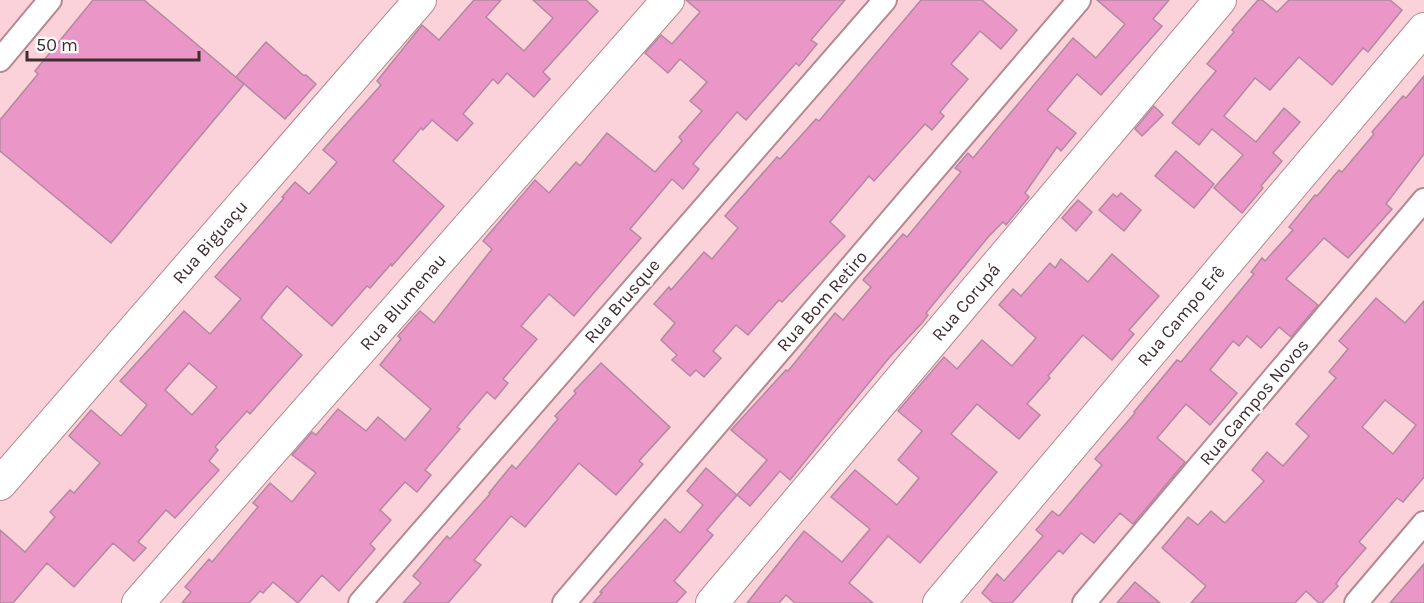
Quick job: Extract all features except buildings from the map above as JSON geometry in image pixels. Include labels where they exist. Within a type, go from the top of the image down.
[{"type":"street","points":[[0,60],[50,0]]},
{"type":"street","name":"Rua Biguaçu","points":[[0,484],[420,0]]},
{"type":"street","name":"Rua Blumenau","points":[[138,603],[668,0]]},
{"type":"street","name":"Rua Brusque","points":[[360,603],[885,0]]},
{"type":"street","name":"Rua Bom Retiro","points":[[564,603],[1079,0]]},
{"type":"street","name":"Rua Corupá","points":[[712,603],[1220,0]]},
{"type":"street","name":"Rua Campo Erê","points":[[939,603],[1424,29]]},
{"type":"street","name":"Rua Campos Novos","points":[[1084,603],[1424,200]]},
{"type":"street","points":[[1356,603],[1424,523]]}]
